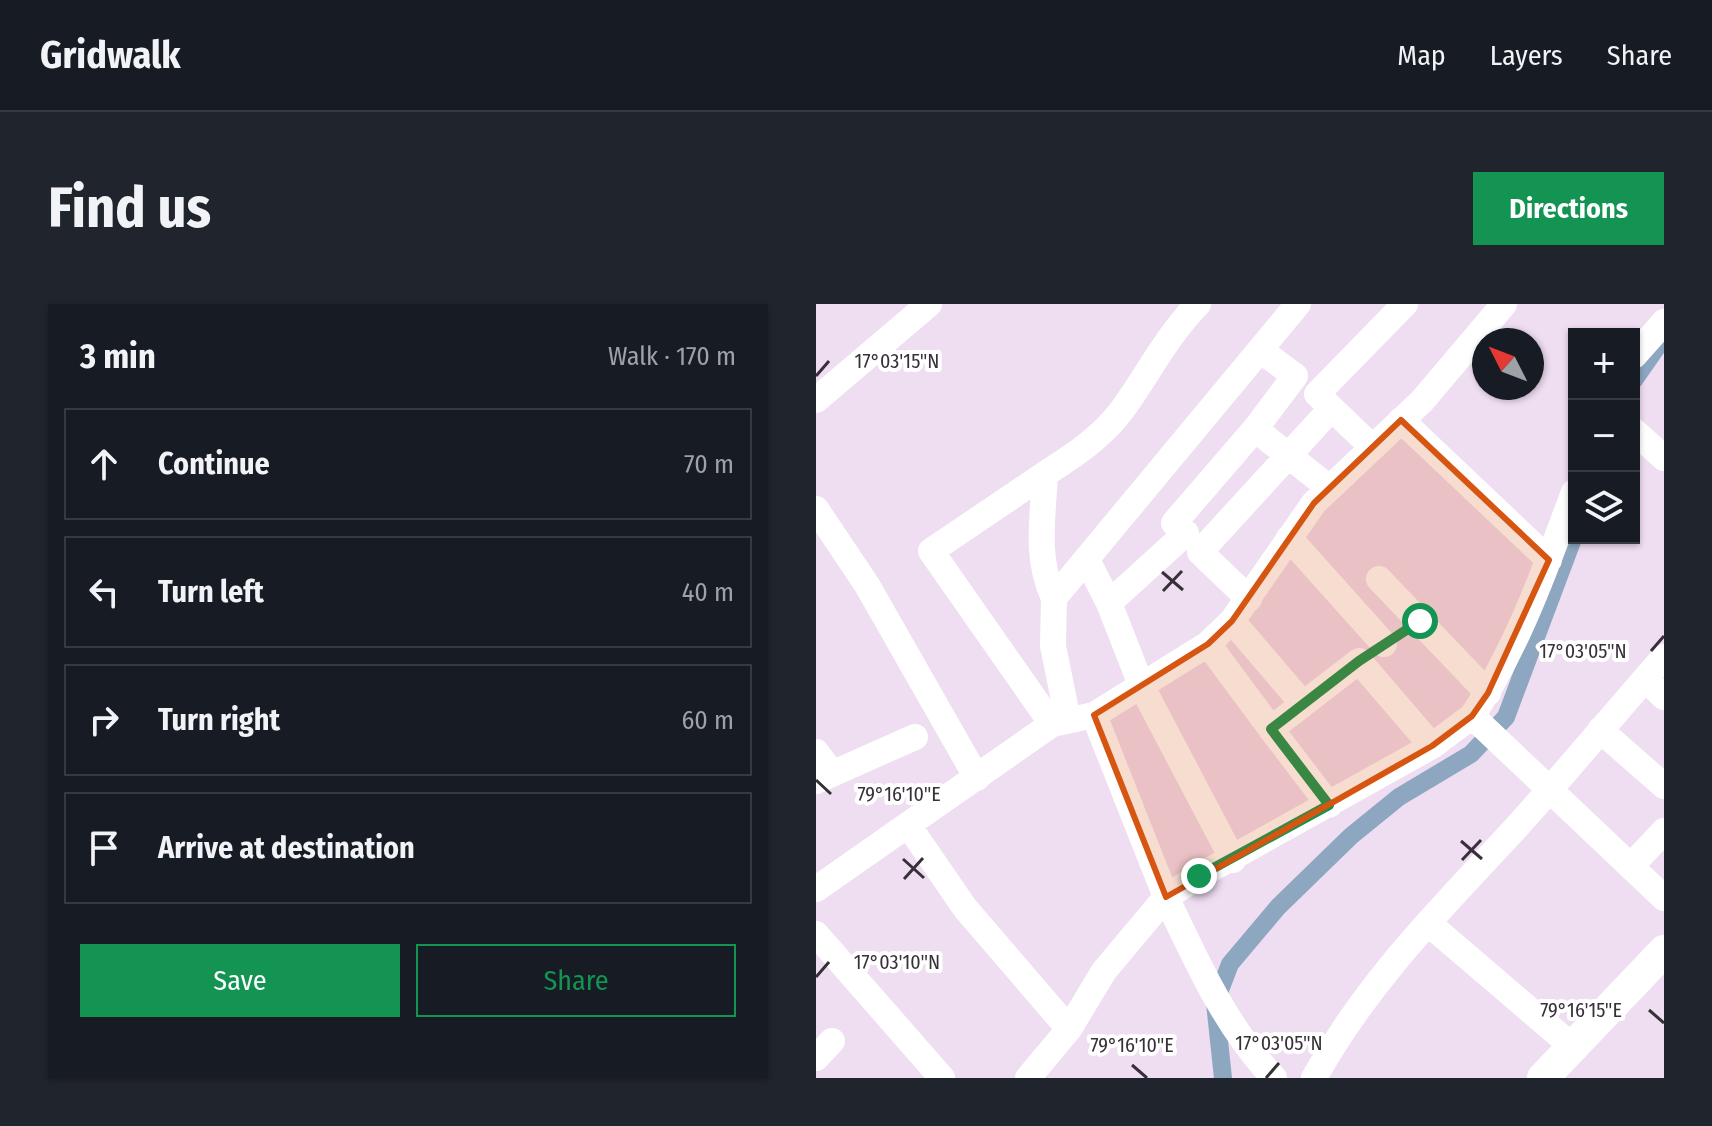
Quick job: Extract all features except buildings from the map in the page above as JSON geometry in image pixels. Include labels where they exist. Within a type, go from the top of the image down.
[{"type":"main road","points":[[1543,1078],[1664,951]]},
{"type":"main road","points":[[1565,1078],[1664,975]]},
{"type":"street","points":[[816,400],[929,304]]},
{"type":"street","points":[[1060,722],[931,551],[1097,438],[1121,411],[1164,341],[1198,304]]},
{"type":"street","points":[[1249,599],[1200,552],[1287,455],[1324,401],[1405,304]]},
{"type":"street","points":[[816,889],[1060,722],[1094,715],[1208,644],[1249,599],[1289,538],[1328,487],[1401,420],[1504,304]]},
{"type":"street","points":[[1054,598],[1295,305]]},
{"type":"street","points":[[1640,349],[1664,322]]},
{"type":"street","points":[[1260,350],[1324,401],[1372,447]]},
{"type":"street","points":[[1109,603],[1186,533],[1174,523],[1255,429],[1295,376]]},
{"type":"street","points":[[1401,420],[1549,560]]},
{"type":"street","points":[[1255,429],[1328,487]]},
{"type":"street","points":[[1640,436],[1664,458]]},
{"type":"street","points":[[1045,474],[1041,554],[1044,576],[1054,598],[1053,646],[1060,722]]},
{"type":"street","points":[[1028,1078],[1069,1029],[1104,971],[1166,897],[1477,720],[1549,560],[1568,508]]},
{"type":"street","points":[[816,509],[867,585],[977,778]]},
{"type":"street","points":[[1289,538],[1384,644]]},
{"type":"street","points":[[1087,560],[1109,603],[1141,685],[1233,860]]},
{"type":"street","points":[[1379,579],[1488,693]]},
{"type":"street","points":[[1232,621],[1303,704]]},
{"type":"street","points":[[1271,729],[1359,661],[1420,621]]},
{"type":"street","points":[[1208,644],[1329,805]]},
{"type":"street","points":[[1314,1078],[1342,1027],[1376,981],[1600,730],[1654,688],[1664,657]]},
{"type":"street","points":[[1359,661],[1432,746]]},
{"type":"street","points":[[1094,715],[1166,897],[1206,982],[1237,1035],[1274,1078]]},
{"type":"street","points":[[1477,720],[1664,898]]},
{"type":"street","points":[[1600,730],[1664,786]]},
{"type":"street","points":[[816,752],[824,777],[915,737]]},
{"type":"street","points":[[908,825],[965,908],[1069,1029]]},
{"type":"street","points":[[1631,866],[1664,831]]},
{"type":"street","points":[[1428,923],[1573,1047]]},
{"type":"street","points":[[816,934],[942,1078]]},
{"type":"highlighted area","points":[[1401,420],[1549,560],[1488,693],[1472,716],[1432,746],[1166,897],[1094,715],[1208,644],[1232,621],[1314,503]]},
{"type":"waterway","points":[[1640,371],[1662,340]]},
{"type":"waterway","points":[[1223,1078],[1215,1003],[1230,964],[1278,907],[1351,836],[1399,797],[1471,754],[1506,717],[1571,544]]},
{"type":"route","points":[[1199,876],[1329,805],[1271,729],[1359,661],[1420,621]]}]
